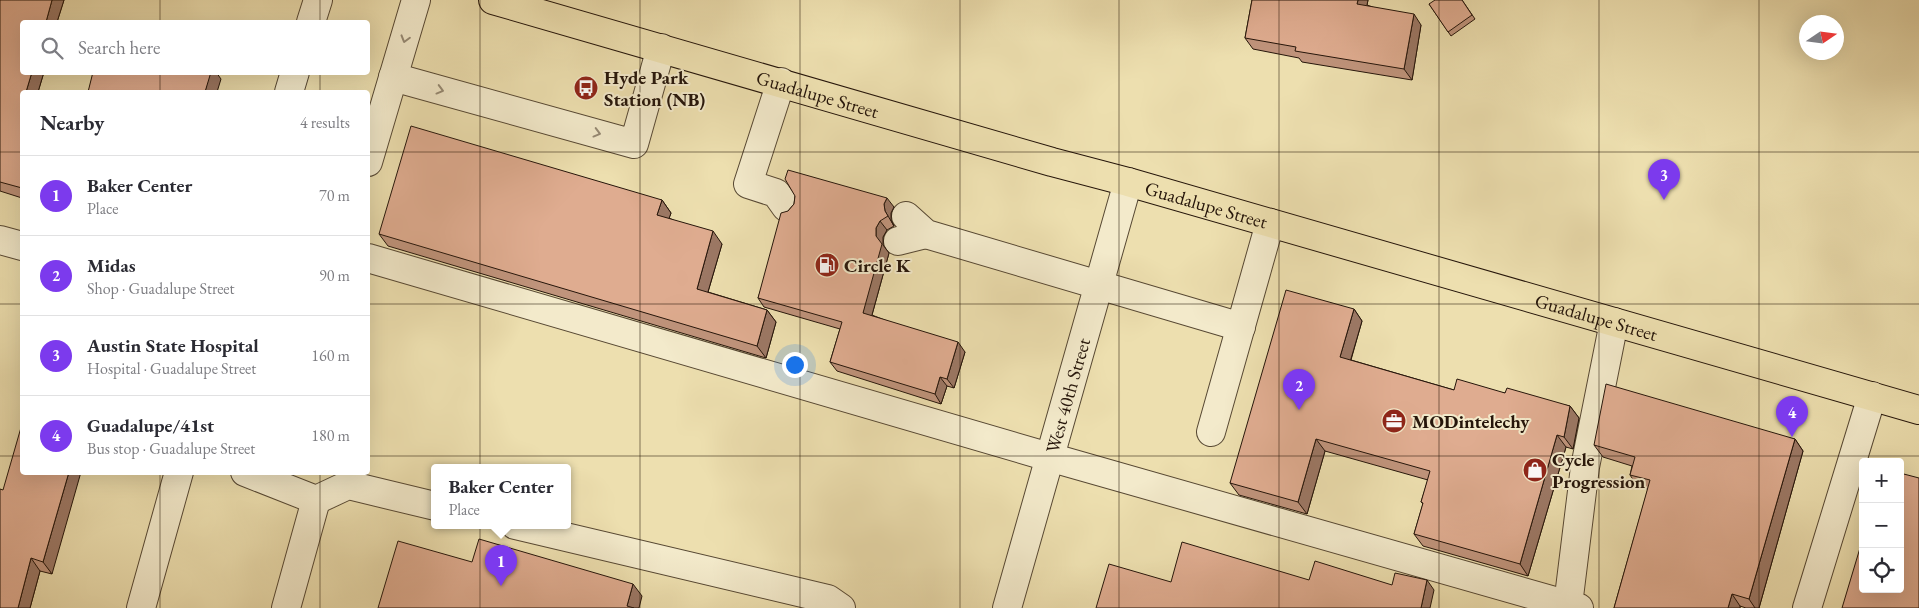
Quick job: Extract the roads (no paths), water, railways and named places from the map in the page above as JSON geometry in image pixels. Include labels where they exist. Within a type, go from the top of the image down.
[{"type":"main road","name":"Guadalupe Street","points":[[493,0],[1919,410]]},
{"type":"street","points":[[312,20],[318,0]]},
{"type":"street","points":[[370,155],[416,0]]},
{"type":"street","points":[[393,77],[634,144],[660,48]]},
{"type":"street","points":[[290,90],[294,75]]},
{"type":"street","points":[[780,82],[748,184],[785,195]]},
{"type":"street","name":"West 40th Street","points":[[1007,608],[1128,182]]},
{"type":"street","points":[[1211,432],[1270,223]]},
{"type":"street","points":[[902,228],[1241,327]]},
{"type":"street","points":[[0,240],[20,245]]},
{"type":"street","points":[[370,259],[1049,457],[1574,607],[1585,467],[1614,322]]},
{"type":"street","points":[[1807,608],[1872,396]]},
{"type":"street","points":[[141,608],[178,475]]},
{"type":"street","points":[[253,475],[316,500],[348,485],[431,505]]},
{"type":"street","points":[[286,608],[316,500]]},
{"type":"street","points":[[531,529],[828,599],[841,608]]},
{"type":"place","name":"Hyde Park Station (NB)","points":[[586,88]]},
{"type":"place","name":"Austin State Hospital","points":[[1664,200]]},
{"type":"place","name":"Circle K","points":[[827,265]]},
{"type":"place","name":"Midas","points":[[1299,410]]},
{"type":"place","name":"MODintelechy","points":[[1394,421]]},
{"type":"place","name":"Guadalupe/41st","points":[[1792,437]]},
{"type":"place","name":"Cycle Progression","points":[[1535,470]]},
{"type":"place","name":"Baker Center","points":[[501,586]]}]
